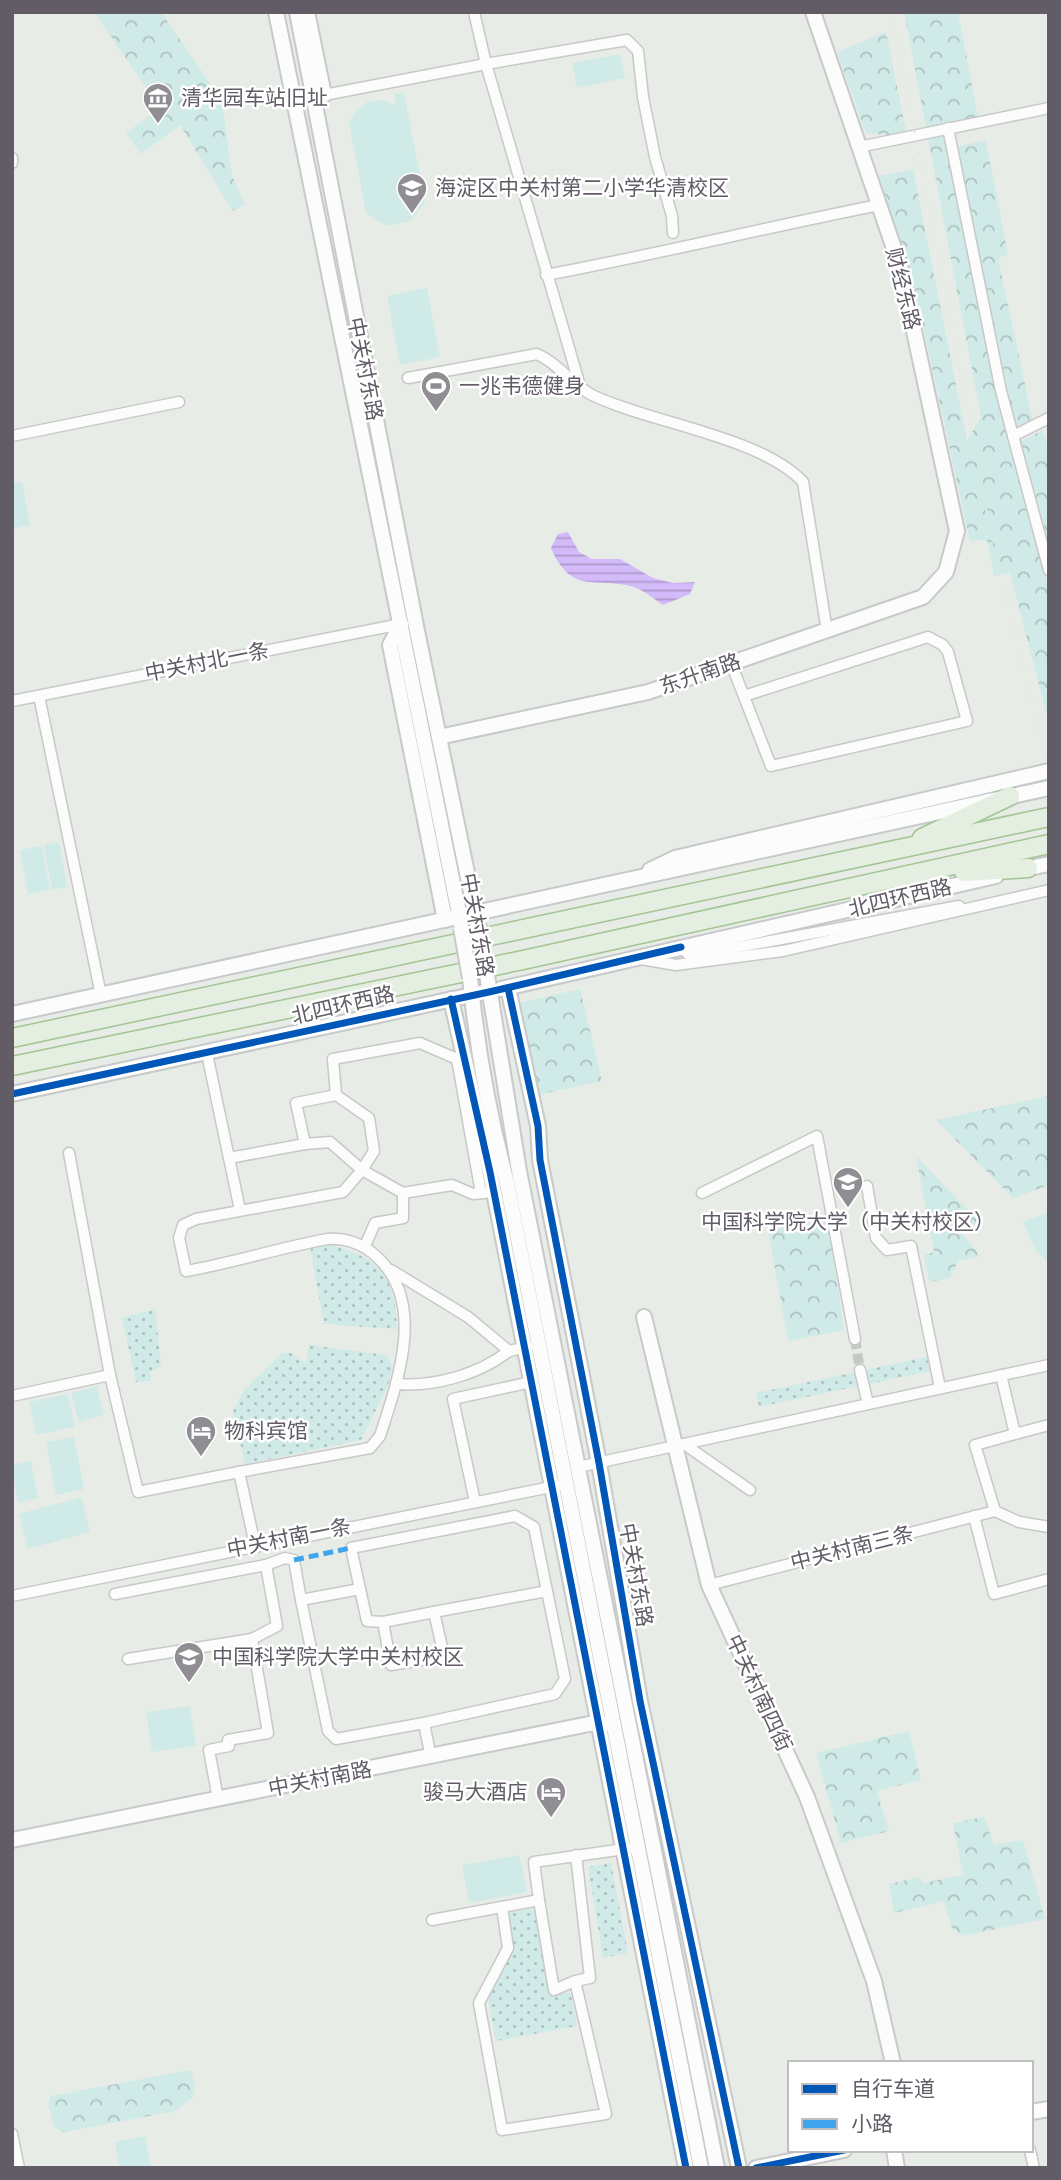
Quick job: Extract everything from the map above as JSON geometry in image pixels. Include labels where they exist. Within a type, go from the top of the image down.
[{"type":"highway","points":[[893,852],[1010,796]]},
{"type":"highway","name":"北四环西路","points":[[12,1038],[1049,817]]},
{"type":"highway","name":"北四环西路","points":[[12,1066],[523,961],[1049,844]]},
{"type":"highway","points":[[912,874],[1028,868]]},
{"type":"street","name":"中关村东路","points":[[276,12],[401,624],[455,921],[470,978],[472,1016],[559,1486],[577,1615],[613,1722]]},
{"type":"street","name":"中关村东路","points":[[297,12],[319,95]]},
{"type":"street","name":"中关村东路","points":[[307,12],[319,95],[439,737],[477,918],[519,1171],[578,1467],[631,1848],[686,2168]]},
{"type":"street","points":[[474,12],[486,64],[580,386]]},
{"type":"street","name":"财经东路","points":[[813,12],[900,265],[957,531],[946,572]]},
{"type":"street","points":[[319,95],[627,40],[638,51],[643,97],[655,157],[672,216],[673,233]]},
{"type":"street","points":[[859,147],[1049,108]]},
{"type":"street","points":[[948,128],[1013,436],[1049,570]]},
{"type":"street","points":[[547,275],[879,205]]},
{"type":"street","points":[[408,378],[537,354],[550,360],[563,374],[592,394],[775,459],[803,482],[827,631]]},
{"type":"street","points":[[12,436],[179,402]]},
{"type":"street","points":[[1013,436],[1049,418]]},
{"type":"street","name":"东升南路","points":[[439,737],[648,692],[923,597],[946,572]]},
{"type":"street","name":"中关村北一条","points":[[12,701],[401,624]]},
{"type":"street","points":[[731,663],[771,766],[967,721],[948,652],[943,645],[928,637],[744,696]]},
{"type":"street","points":[[39,695],[101,995]]},
{"type":"street","points":[[629,881],[675,858],[1049,771]]},
{"type":"street","points":[[12,1014],[477,918],[629,881],[1049,788]]},
{"type":"street","name":"北四环西路","points":[[12,1094],[508,988],[1049,864]]},
{"type":"street","points":[[636,958],[676,965],[783,951],[1049,890]]},
{"type":"street","points":[[681,947],[691,956],[953,906],[987,903]]},
{"type":"street","name":"中关村东路","points":[[508,988],[538,1126],[540,1160],[599,1462],[640,1700],[739,2168]]},
{"type":"street","name":"中关村东路","points":[[452,999],[487,1192],[532,1346],[531,1382],[588,1592],[613,1722],[717,2168]]},
{"type":"street","points":[[229,1158],[330,1142],[362,1170],[403,1193],[452,1185],[473,1194],[487,1192],[457,1059],[420,1043],[333,1059],[336,1095]]},
{"type":"street","points":[[207,1054],[240,1210]]},
{"type":"street","points":[[305,1144],[296,1103],[336,1095],[369,1118],[374,1151],[343,1192],[196,1219],[183,1225],[179,1238],[186,1271],[247,1260],[323,1240],[353,1242],[365,1246],[391,1269],[468,1317],[509,1351]]},
{"type":"street","points":[[702,1193],[817,1136],[855,1339]]},
{"type":"street","points":[[69,1153],[110,1375],[138,1492],[370,1448],[380,1436],[396,1384],[405,1341],[403,1300],[391,1269]]},
{"type":"street","points":[[867,1186],[876,1238],[881,1245],[887,1250],[911,1246],[940,1388]]},
{"type":"street","points":[[365,1246],[375,1223],[404,1218],[403,1193]]},
{"type":"street","name":"中关村南四街","points":[[643,1317],[680,1445],[709,1585],[807,1797],[874,1981],[893,2061]]},
{"type":"street","points":[[396,1384],[420,1386],[462,1375],[496,1360],[509,1351],[532,1346]]},
{"type":"street","points":[[578,1467],[1049,1364]]},
{"type":"street","points":[[860,1370],[868,1404]]},
{"type":"street","points":[[12,1396],[110,1375]]},
{"type":"street","points":[[1001,1375],[1015,1434]]},
{"type":"street","points":[[475,1502],[453,1399],[531,1382]]},
{"type":"street","points":[[1049,1425],[975,1445],[995,1511],[1019,1522],[1049,1527]]},
{"type":"street","points":[[680,1445],[750,1490]]},
{"type":"street","points":[[128,1659],[252,1639],[277,1626],[270,1563],[259,1544],[239,1472]]},
{"type":"street","name":"中关村南一条","points":[[12,1596],[259,1544],[559,1486]]},
{"type":"street","name":"中关村南三条","points":[[709,1585],[995,1511]]},
{"type":"street","points":[[115,1594],[293,1560],[328,1731],[336,1739],[555,1694],[565,1679],[534,1527],[515,1516],[351,1548],[367,1621],[383,1622],[547,1591]]},
{"type":"street","points":[[974,1517],[994,1594],[1049,1579]]},
{"type":"street","points":[[301,1600],[360,1589]]},
{"type":"street","points":[[577,1615],[588,1592]]},
{"type":"street","points":[[383,1622],[391,1665],[444,1656],[435,1612]]},
{"type":"street","points":[[218,1799],[209,1749],[229,1746],[228,1740],[268,1733],[252,1639]]},
{"type":"street","name":"中关村南路","points":[[12,1840],[431,1758],[589,1724],[613,1722]]},
{"type":"street","points":[[424,1723],[431,1758]]},
{"type":"street","name":"中关村东路","points":[[631,1848],[701,2168]]},
{"type":"street","points":[[576,1855],[590,1978],[575,1980],[554,1990],[534,1862],[576,1855],[631,1848]]},
{"type":"street","points":[[432,1920],[538,1900]]},
{"type":"street","points":[[502,1907],[508,1948],[479,2003],[502,2130],[606,2114],[575,1980]]},
{"type":"street","points":[[12,2134],[19,2168]]},
{"type":"street","points":[[756,2168],[834,2152]]},
{"type":"green space","points":[[94,12],[161,12],[222,101],[232,176],[245,204],[233,211],[180,125],[141,154],[126,133],[160,108]]},
{"type":"green space","points":[[904,12],[958,12],[978,117],[944,124],[1000,412],[1049,588],[1049,723],[1010,573],[994,576],[987,540],[970,541],[914,285],[879,176],[913,169],[967,441],[981,417]]},
{"type":"green space","points":[[886,32],[906,131],[888,135],[866,133],[837,52]]},
{"type":"green space","points":[[620,54],[625,78],[577,88],[572,63]]},
{"type":"green space","points":[[404,93],[425,202],[410,221],[387,226],[366,213],[349,122],[356,110],[369,101],[382,100],[396,105],[394,94]]},
{"type":"green space","points":[[986,140],[1008,255],[998,258],[1033,422],[1016,428],[956,147]]},
{"type":"green space","points":[[427,288],[440,357],[400,365],[387,296]]},
{"type":"green space","points":[[1042,431],[1049,447],[1049,543],[1021,441]]},
{"type":"green space","points":[[22,482],[30,525],[12,529],[12,484]]},
{"type":"green space","points":[[59,842],[67,887],[52,890],[44,845]]},
{"type":"green space","points":[[42,846],[50,890],[28,894],[20,850]]},
{"type":"green space","points":[[580,989],[602,1081],[533,1096],[515,1004]]},
{"type":"green space","points":[[1049,1096],[1049,1185],[1013,1198],[936,1120]]},
{"type":"green space","points":[[916,1156],[978,1221],[960,1231],[980,1256],[958,1261],[950,1278],[929,1282],[924,1255],[934,1252]]},
{"type":"green space","points":[[1049,1212],[1049,1263],[1035,1249],[1023,1222]]},
{"type":"green space","points":[[828,1220],[844,1330],[788,1341],[768,1230]]},
{"type":"green space","points":[[313,1239],[350,1251],[376,1266],[391,1289],[397,1329],[324,1324],[309,1241]]},
{"type":"green space","points":[[155,1309],[161,1366],[150,1372],[151,1381],[136,1382],[122,1318]]},
{"type":"green space","points":[[309,1345],[386,1355],[393,1367],[387,1388],[361,1440],[245,1464],[233,1411],[245,1389],[282,1353],[291,1353],[306,1364]]},
{"type":"green space","points":[[927,1357],[930,1371],[759,1407],[756,1393]]},
{"type":"green space","points":[[97,1386],[104,1415],[79,1422],[71,1393]]},
{"type":"green space","points":[[68,1394],[75,1427],[36,1435],[29,1402]]},
{"type":"green space","points":[[74,1437],[84,1489],[56,1495],[46,1442]]},
{"type":"green space","points":[[31,1461],[38,1498],[18,1503],[12,1465]]},
{"type":"green space","points":[[81,1497],[90,1532],[28,1549],[19,1514]]},
{"type":"green space","points":[[190,1706],[196,1746],[152,1752],[146,1712]]},
{"type":"green space","points":[[909,1731],[921,1780],[877,1791],[889,1831],[841,1843],[816,1753]]},
{"type":"green space","points":[[984,1817],[994,1845],[1023,1840],[1045,1919],[962,1936],[952,1928],[944,1901],[894,1913],[889,1884],[920,1877],[923,1883],[963,1875],[953,1823]]},
{"type":"green space","points":[[519,1855],[527,1892],[469,1903],[462,1865]]},
{"type":"green space","points":[[611,1863],[628,1953],[603,1958],[588,1867]]},
{"type":"green space","points":[[535,1908],[549,1992],[571,1994],[577,2026],[496,2041],[488,1997],[514,1947],[509,1913]]},
{"type":"green space","points":[[191,2070],[195,2086],[193,2097],[176,2111],[64,2132],[54,2127],[48,2103],[51,2096]]},
{"type":"green space","points":[[145,2136],[151,2168],[120,2168],[115,2142]]},
{"type":"shaded area","points":[[568,532],[579,552],[592,559],[620,559],[653,578],[673,583],[695,582],[690,594],[663,605],[634,587],[577,579],[559,563],[551,548],[558,534]]},
{"type":"tunnel","points":[[855,1339],[860,1370]]},
{"type":"railway","points":[[892,12],[997,567],[1049,766]]},
{"type":"marked path","points":[[294,1560],[351,1548]]},
{"type":"cycle path","points":[[12,1094],[489,992],[681,947]]},
{"type":"cycle path","points":[[508,988],[538,1126],[540,1160],[599,1463],[640,1701],[739,2168]]},
{"type":"cycle path","points":[[451,999],[490,1172],[686,2168]]},
{"type":"cycle path","points":[[756,2168],[834,2152]]},
{"type":"place","name":"清华园车站旧址","points":[[158,125]]},
{"type":"place","name":"海淀区中关村第二小学华清校区","points":[[412,215]]},
{"type":"place","name":"一兆韦德健身","points":[[436,413]]},
{"type":"place","name":"中国科学院大学（中关村校区）","points":[[848,1209]]},
{"type":"place","name":"物科宾馆","points":[[201,1458]]},
{"type":"place","name":"中国科学院大学中关村校区","points":[[189,1684]]},
{"type":"place","name":"骏马大酒店","points":[[551,1819]]}]
